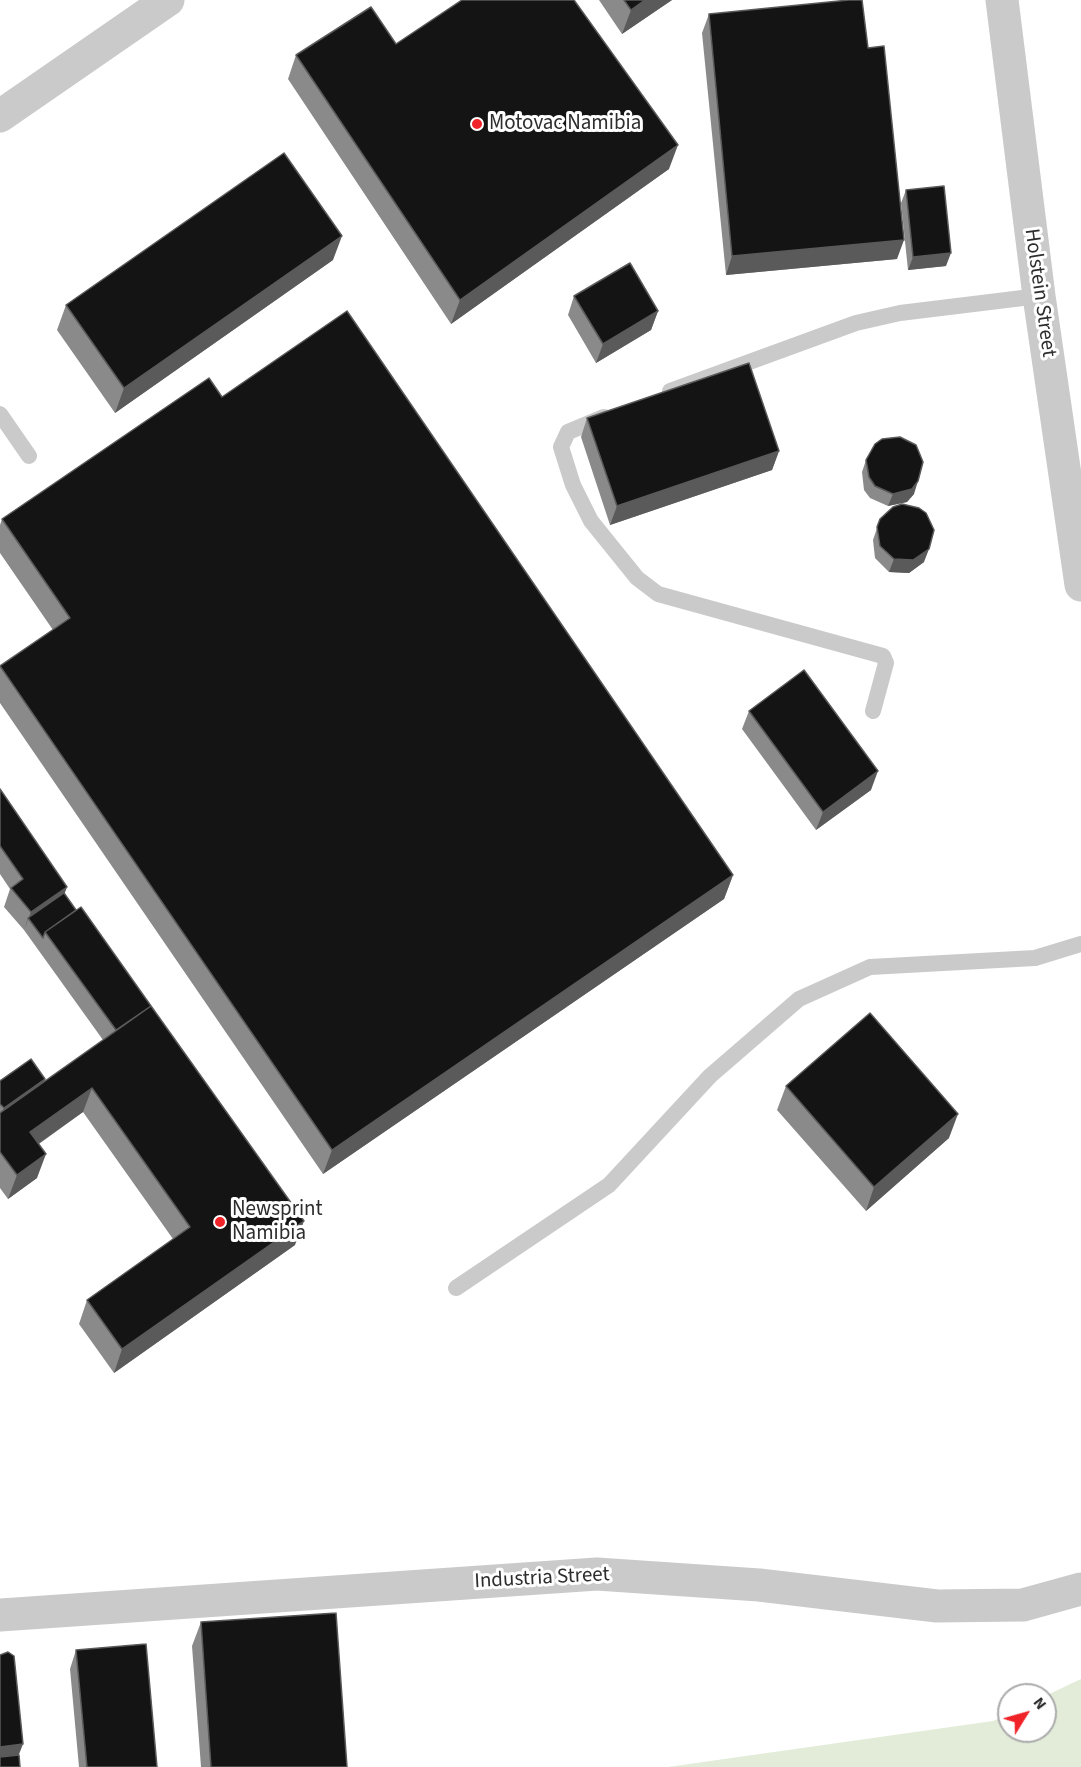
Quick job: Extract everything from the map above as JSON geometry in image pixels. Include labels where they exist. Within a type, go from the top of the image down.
[{"type":"street","points":[[0,116],[168,0]]},
{"type":"street","name":"Holstein Street","points":[[1002,0],[1039,296],[1081,585]]},
{"type":"street","name":"Industria Street","points":[[0,1615],[597,1574],[759,1585],[937,1606],[1023,1605],[1081,1589]]},
{"type":"lane","points":[[650,399],[856,323],[900,313],[1039,296]]},
{"type":"lane","points":[[618,411],[568,432],[561,447],[573,484],[591,521],[611,547],[646,587],[658,594],[883,656],[886,663],[873,711]]},
{"type":"lane","points":[[0,414],[29,456]]},
{"type":"lane","points":[[456,1288],[609,1185],[710,1076],[799,999],[870,967],[1035,958],[1081,944]]},
{"type":"green space","points":[[1081,1679],[1081,1767],[668,1767],[997,1719],[997,1743],[1057,1743],[1057,1690]]},
{"type":"building","name":"Motovac Namibia","points":[[462,0],[574,0],[678,145],[460,300],[296,55],[371,7],[396,44]]},
{"type":"building","points":[[624,0],[645,0],[631,10]]},
{"type":"building","points":[[862,0],[868,48],[884,46],[904,240],[732,256],[709,14]]},
{"type":"building","points":[[284,153],[342,236],[124,388],[66,305]]},
{"type":"building","points":[[944,186],[951,253],[913,257],[906,190]]},
{"type":"building","points":[[630,263],[658,311],[603,344],[574,296]]},
{"type":"building","points":[[347,311],[733,875],[332,1150],[0,666],[70,618],[2,519],[209,378],[222,397]]},
{"type":"building","points":[[749,363],[779,451],[617,506],[587,418]]},
{"type":"building","points":[[900,437],[916,445],[923,462],[918,481],[912,489],[893,494],[875,486],[869,477],[866,460],[875,444],[882,439]]},
{"type":"building","points":[[902,504],[919,508],[926,513],[934,530],[929,549],[913,560],[894,559],[880,546],[877,527],[880,519],[893,507]]},
{"type":"building","points":[[804,670],[878,771],[823,812],[749,711]]},
{"type":"building","points":[[0,789],[67,887],[31,912],[11,888],[23,879],[0,846]]},
{"type":"building","points":[[64,893],[76,910],[45,932],[43,938],[28,918]]},
{"type":"building","points":[[81,907],[151,1006],[116,1030],[45,932]]},
{"type":"building","name":"Newsprint Namibia","points":[[151,1006],[304,1221],[122,1349],[87,1300],[190,1227],[92,1088],[30,1132],[46,1154],[17,1175],[0,1152],[0,1113]]},
{"type":"building","points":[[870,1013],[958,1114],[874,1187],[786,1086]]},
{"type":"building","points":[[31,1059],[45,1079],[4,1108],[0,1104],[0,1081]]},
{"type":"building","points":[[336,1613],[347,1767],[211,1767],[201,1622]]},
{"type":"building","points":[[146,1644],[157,1767],[87,1767],[76,1650]]},
{"type":"building","points":[[8,1652],[14,1656],[23,1744],[0,1747],[0,1655]]},
{"type":"building","points":[[19,1755],[20,1767],[0,1767],[0,1757]]},
{"type":"place","name":"Motovac Namibia","points":[[477,124]]},
{"type":"place","name":"Newsprint Namibia","points":[[220,1222]]}]
